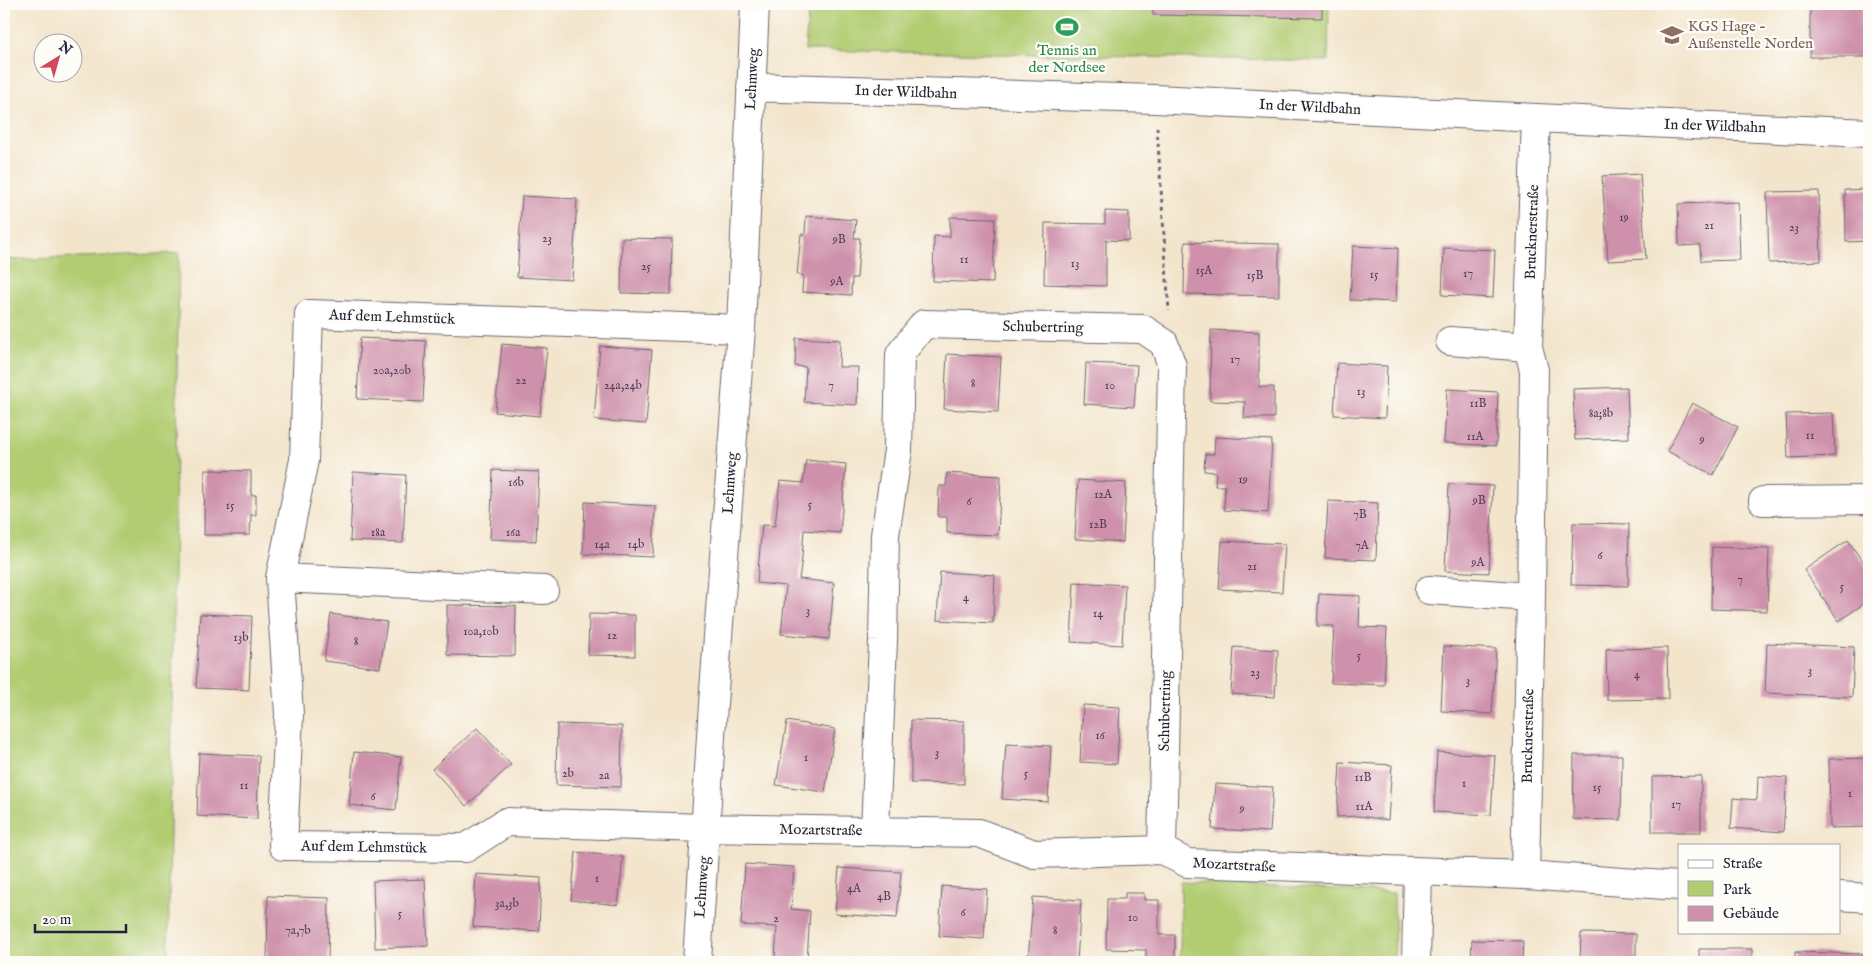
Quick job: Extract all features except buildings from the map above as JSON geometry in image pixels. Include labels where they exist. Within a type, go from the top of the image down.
[{"type":"street","name":"Lehmweg","points":[[697,962],[741,329],[755,4]]},
{"type":"street","name":"In der Wildbahn","points":[[751,87],[1155,99],[1869,133]]},
{"type":"street","name":"Brucknerstraße","points":[[1525,876],[1534,370],[1528,347],[1536,118]]},
{"type":"street","name":"Auf dem Lehmstück","points":[[706,828],[506,822],[466,848],[282,846],[289,714],[280,578],[304,460],[309,314],[741,329]]},
{"type":"street","name":"Schubertring","points":[[875,830],[883,641],[885,535],[898,450],[900,354],[924,324],[1143,329],[1164,344],[1172,366],[1162,850]]},
{"type":"street","points":[[1450,341],[1528,347]]},
{"type":"street","points":[[1763,501],[1869,500]]},
{"type":"street","points":[[280,578],[544,590]]},
{"type":"street","points":[[1429,590],[1531,597]]},
{"type":"street","name":"Mozartstraße","points":[[706,828],[979,832],[1034,854],[1162,850],[1187,863],[1525,876],[1678,886]]},
{"type":"street","points":[[1416,962],[1418,872]]},
{"type":"street","points":[[1840,896],[1869,898]]},
{"type":"path","points":[[1155,99],[1169,317]]},
{"type":"green space","name":"Tennis an der Nordsee","points":[[809,4],[1329,4],[1328,61],[805,50]]},
{"type":"green space","points":[[179,253],[168,962],[4,962],[4,260]]},
{"type":"green space","points":[[1181,882],[1394,893],[1395,962],[1180,962]]},
{"type":"place","name":"Tennis an der Nordsee","points":[[1067,27]]},
{"type":"place","name":"KGS Hage - Außenstelle Norden","points":[[1672,35]]}]
